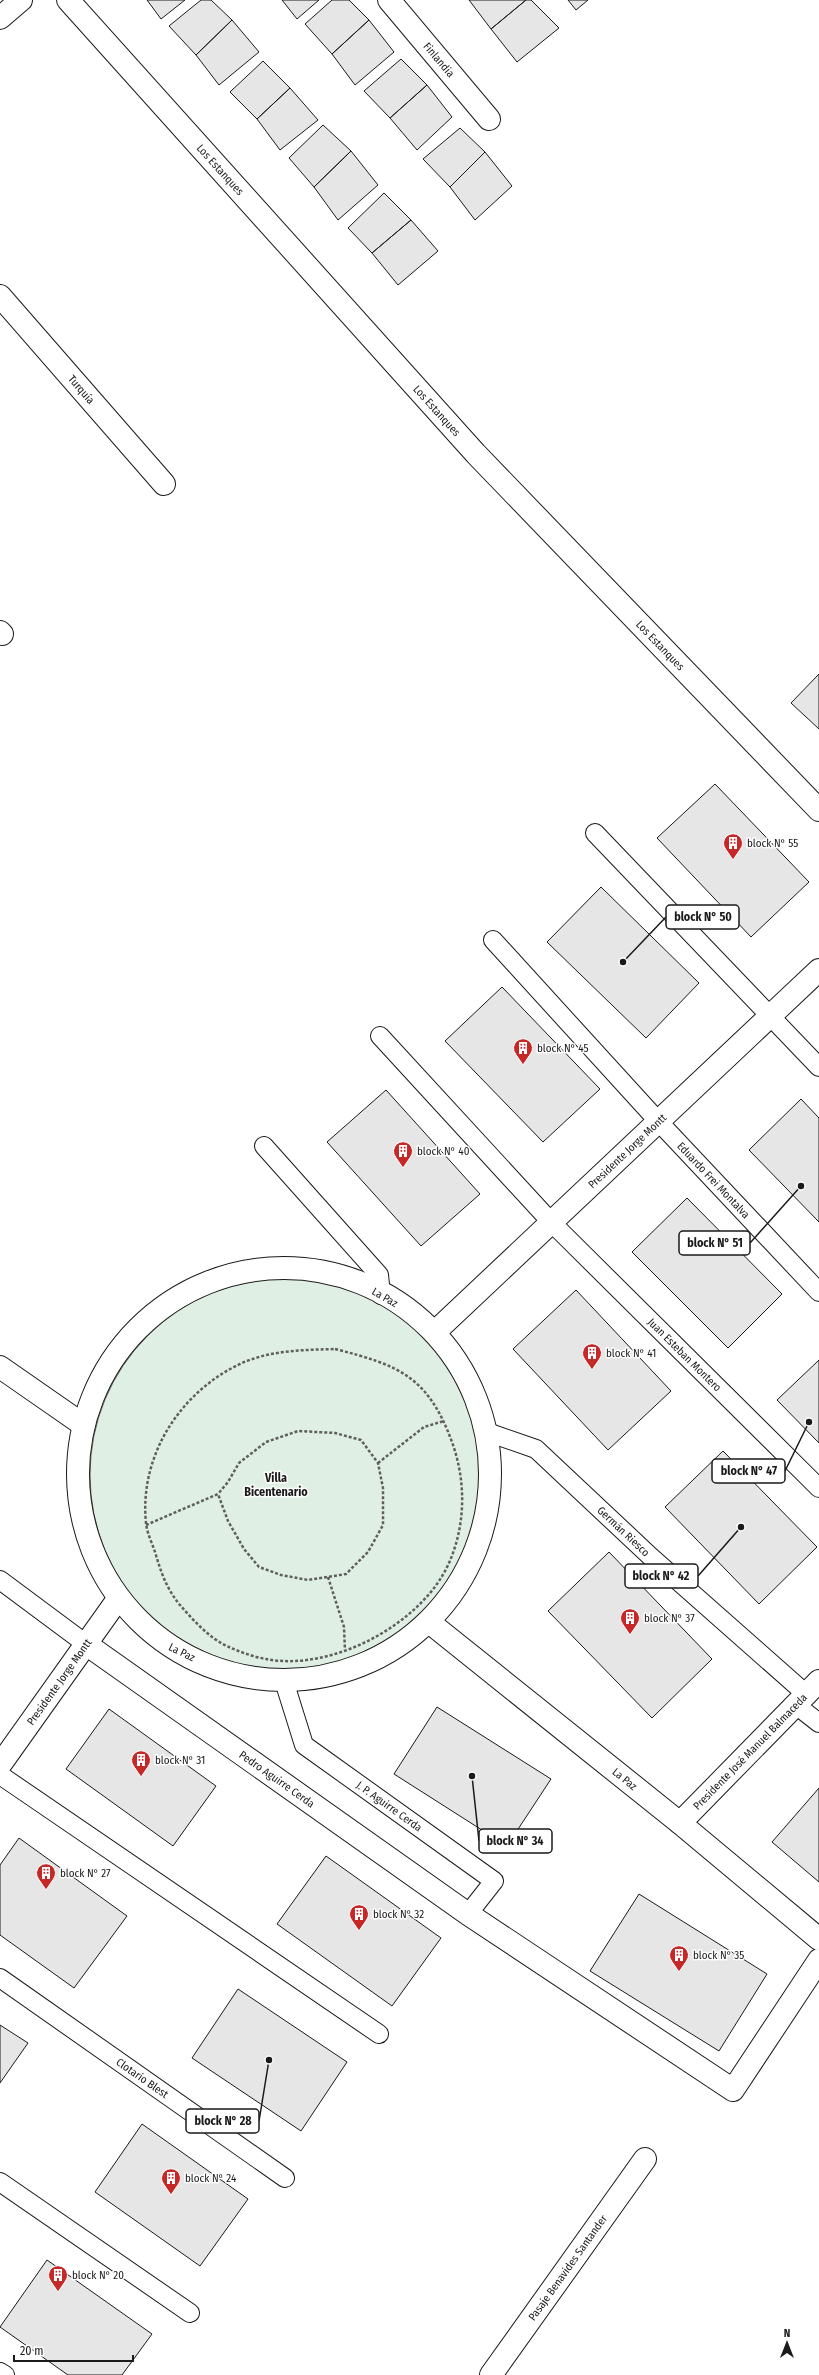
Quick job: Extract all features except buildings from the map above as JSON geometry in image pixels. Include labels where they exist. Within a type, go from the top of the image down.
[{"type":"street","points":[[0,18],[21,0]]},
{"type":"street","name":"Los Estanques","points":[[68,0],[476,454],[819,810]]},
{"type":"street","name":"Finlandia","points":[[389,0],[489,119]]},
{"type":"street","name":"Turquía","points":[[0,296],[164,484]]},
{"type":"street","name":"Presidente Jorge Montt","points":[[434,1332],[819,970]]},
{"type":"street","name":"La Paz","points":[[286,1268],[354,1279],[414,1314],[434,1332],[462,1368],[487,1432],[490,1501],[469,1567],[428,1622],[386,1654],[336,1674],[284,1681],[221,1672],[164,1643],[118,1599],[95,1560],[80,1516],[76,1470],[82,1424],[110,1361],[157,1310],[218,1278],[286,1268]]},
{"type":"street","points":[[0,1367],[82,1424]]},
{"type":"street","name":"Presidente Jorge Montt","points":[[0,1765],[118,1599]]},
{"type":"street","name":"La Paz","points":[[428,1622],[680,1823],[819,1939]]},
{"type":"street","name":"Pedro Aguirre Cerda","points":[[86,1644],[468,1914],[732,2090],[819,1960]]},
{"type":"street","name":"Presidente José Manuel Balmaceda","points":[[680,1823],[807,1693]]},
{"type":"street","name":"Pasaje Benavides Santander","points":[[491,2375],[645,2159]]},
{"type":"lane","points":[[595,832],[819,1067]]},
{"type":"lane","name":"Eduardo Frei Montalva","points":[[493,940],[658,1121],[819,1292]]},
{"type":"lane","name":"Juan Esteban Montero","points":[[380,1036],[551,1222],[819,1488]]},
{"type":"lane","points":[[264,1146],[379,1275],[381,1295]]},
{"type":"lane","name":"Germán Riesco","points":[[487,1432],[536,1450],[651,1557],[807,1693],[819,1723]]},
{"type":"lane","points":[[0,1580],[86,1644]]},
{"type":"lane","name":"J. P. Aguirre Cerda","points":[[284,1681],[304,1745],[494,1881],[468,1914]]},
{"type":"lane","points":[[0,1775],[379,2034]]},
{"type":"lane","name":"Clotario Blest","points":[[0,1978],[285,2178]]},
{"type":"lane","points":[[0,2182],[190,2313]]},
{"type":"lane","points":[[0,2372],[5,2375]]},
{"type":"path","points":[[335,1349],[368,1357],[401,1370],[425,1391],[444,1421],[457,1457],[463,1496],[459,1530],[449,1564],[432,1590],[406,1618],[377,1637],[345,1651],[307,1660],[267,1660],[226,1647],[193,1620],[168,1590],[146,1525],[146,1484],[159,1444],[178,1413],[202,1388],[243,1363],[288,1350],[335,1349]]},
{"type":"path","points":[[378,1463],[424,1427],[444,1421]]},
{"type":"path","points":[[146,1525],[218,1494],[228,1482],[240,1463],[266,1442],[298,1431],[335,1433],[361,1440],[378,1463],[383,1488],[383,1525],[368,1552],[346,1574],[308,1580],[281,1575],[259,1567],[244,1549],[232,1528],[218,1494]]},
{"type":"path","points":[[328,1577],[344,1628],[345,1651]]},
{"type":"green space","points":[[287,1278],[325,1282],[362,1293],[396,1312],[412,1323],[426,1336],[439,1350],[450,1366],[469,1400],[480,1437],[484,1475],[480,1513],[469,1550],[450,1584],[439,1600],[426,1614],[412,1627],[396,1638],[362,1657],[325,1668],[287,1672],[249,1668],[212,1657],[178,1638],[162,1627],[148,1614],[135,1600],[124,1584],[105,1550],[94,1513],[90,1475],[94,1437],[105,1400],[124,1366],[135,1350],[148,1336],[162,1323],[178,1312],[212,1293],[249,1282]]},
{"type":"place","name":"block N° 55","points":[[733,860]]},
{"type":"place","name":"block N° 50","points":[[623,962]]},
{"type":"place","name":"block N° 45","points":[[523,1065]]},
{"type":"place","name":"block N° 40","points":[[403,1168]]},
{"type":"place","name":"block N° 51","points":[[801,1186]]},
{"type":"place","name":"block N° 41","points":[[592,1370]]},
{"type":"place","name":"block N° 47","points":[[809,1422]]},
{"type":"place","name":"block N° 42","points":[[741,1527]]},
{"type":"place","name":"block N° 37","points":[[630,1635]]},
{"type":"place","name":"block N° 34","points":[[472,1776]]},
{"type":"place","name":"block N° 31","points":[[141,1777]]},
{"type":"place","name":"block N° 27","points":[[46,1890]]},
{"type":"place","name":"block N° 32","points":[[359,1931]]},
{"type":"place","name":"block N° 35","points":[[679,1972]]},
{"type":"place","name":"block N° 28","points":[[269,2060]]},
{"type":"place","name":"block N° 24","points":[[171,2195]]},
{"type":"place","name":"block N° 20","points":[[58,2292]]},
{"type":"district","name":"Villa Bicentenario","points":[[276,1485]]}]
